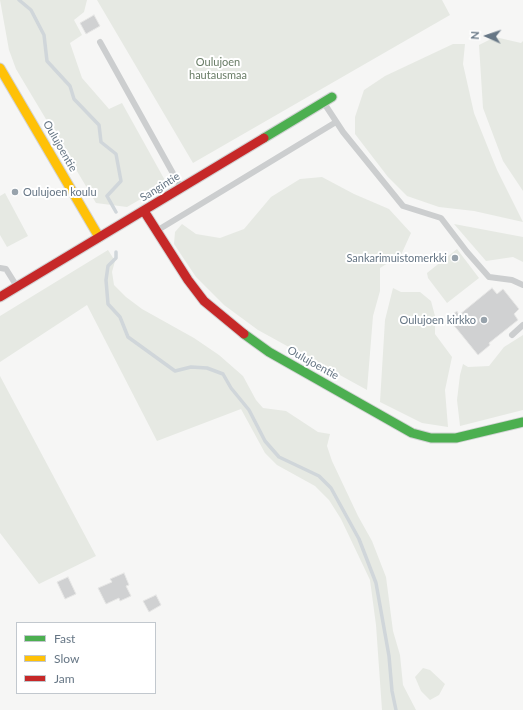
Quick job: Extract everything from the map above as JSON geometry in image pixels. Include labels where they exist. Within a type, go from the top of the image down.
[{"type":"street","name":"Oulujoentie","points":[[0,68],[5,79],[99,237]]},
{"type":"street","name":"Sangintie","points":[[0,296],[144,211],[332,96]]},
{"type":"street","name":"Oulujoentie","points":[[144,211],[188,280],[204,301],[234,327],[269,352],[412,433],[431,438],[456,438],[523,422]]},
{"type":"lane","points":[[100,42],[181,188]]},
{"type":"lane","points":[[323,102],[336,122],[403,206],[441,218],[467,252],[489,277],[512,280],[523,286]]},
{"type":"lane","points":[[157,231],[336,122]]},
{"type":"lane","points":[[0,268],[6,269],[17,286]]},
{"type":"lane","points":[[512,335],[523,325]]},
{"type":"green space","points":[[0,0],[87,0],[84,12],[74,20],[82,35],[70,43],[82,78],[109,109],[122,103],[167,184],[127,207],[96,203],[16,69],[9,50]]},
{"type":"green space","name":"Oulujoen hautausmaa","points":[[97,0],[442,0],[450,15],[193,163]]},
{"type":"green space","points":[[495,37],[521,43],[523,41],[523,191],[503,161],[483,108],[479,45]]},
{"type":"green space","points":[[453,44],[465,44],[463,64],[474,113],[497,170],[523,222],[474,211],[439,207],[407,196],[388,177],[355,134],[355,117],[364,90],[385,76]]},
{"type":"green space","points":[[322,177],[354,194],[389,209],[411,233],[401,255],[380,268],[380,291],[373,316],[367,390],[258,330],[224,305],[196,277],[174,244],[175,232],[182,224],[196,234],[220,238],[244,229],[271,197],[300,179]]},
{"type":"green space","points":[[5,193],[28,236],[7,247],[0,235],[0,196]]},
{"type":"green space","points":[[454,224],[523,237],[523,262],[513,257],[486,261]]},
{"type":"green space","points":[[457,249],[479,278],[447,303],[428,278],[427,273]]},
{"type":"green space","points":[[108,250],[115,261],[112,272],[114,285],[126,297],[142,309],[194,338],[219,355],[243,376],[256,400],[263,408],[286,411],[318,432],[330,434],[327,446],[332,461],[358,516],[372,541],[386,577],[393,631],[400,655],[403,685],[416,710],[382,710],[376,625],[370,580],[341,519],[329,500],[315,486],[277,465],[265,453],[241,409],[157,441],[87,305],[0,362],[0,316]]},
{"type":"green space","points":[[393,288],[401,292],[420,292],[431,301],[435,316],[435,334],[452,357],[445,390],[448,427],[422,423],[380,402],[385,320]]},
{"type":"green space","points":[[523,335],[523,410],[460,426],[457,400],[463,364],[468,367],[489,366],[504,347]]},
{"type":"green space","points":[[0,376],[96,556],[39,584],[0,533]]},
{"type":"green space","points":[[423,668],[430,670],[445,684],[439,695],[430,700],[421,691],[415,677]]},
{"type":"building","points":[[94,15],[100,26],[86,34],[80,23]]},
{"type":"building","name":"Oulujoen kirkko","points":[[492,288],[497,294],[503,289],[519,309],[514,314],[518,320],[489,343],[490,345],[478,355],[448,318],[457,311],[459,315]]},
{"type":"building","points":[[124,573],[129,585],[126,586],[131,596],[120,601],[119,598],[106,604],[98,588],[112,582],[110,579]]},
{"type":"building","points":[[68,577],[76,594],[65,599],[57,582]]},
{"type":"building","points":[[156,595],[161,605],[149,612],[143,601]]},
{"type":"waterway","points":[[19,0],[31,10],[44,35],[47,61],[70,86],[74,99],[99,125],[101,142],[116,154],[121,181],[107,196],[116,212]]},
{"type":"waterway","points":[[116,252],[116,258],[108,266],[106,280],[108,304],[120,317],[128,337],[175,371],[191,367],[207,368],[223,374],[231,388],[249,410],[265,441],[279,457],[319,476],[331,488],[359,539],[376,583],[389,656],[392,691],[396,710]]},
{"type":"traffic: fast","points":[[264,138],[332,97]]},
{"type":"traffic: fast","points":[[244,334],[269,352],[412,433],[431,438],[456,438],[523,422]]},
{"type":"traffic: slow","points":[[0,68],[99,237]]},
{"type":"traffic: jam","points":[[0,297],[264,138]]},
{"type":"traffic: jam","points":[[144,211],[188,280],[204,301],[244,334]]},
{"type":"place","name":"Oulujoen koulu","points":[[15,192]]},
{"type":"place","name":"Sankarimuistomerkki","points":[[455,258]]},
{"type":"place","name":"Oulujoen kirkko","points":[[484,320]]}]
